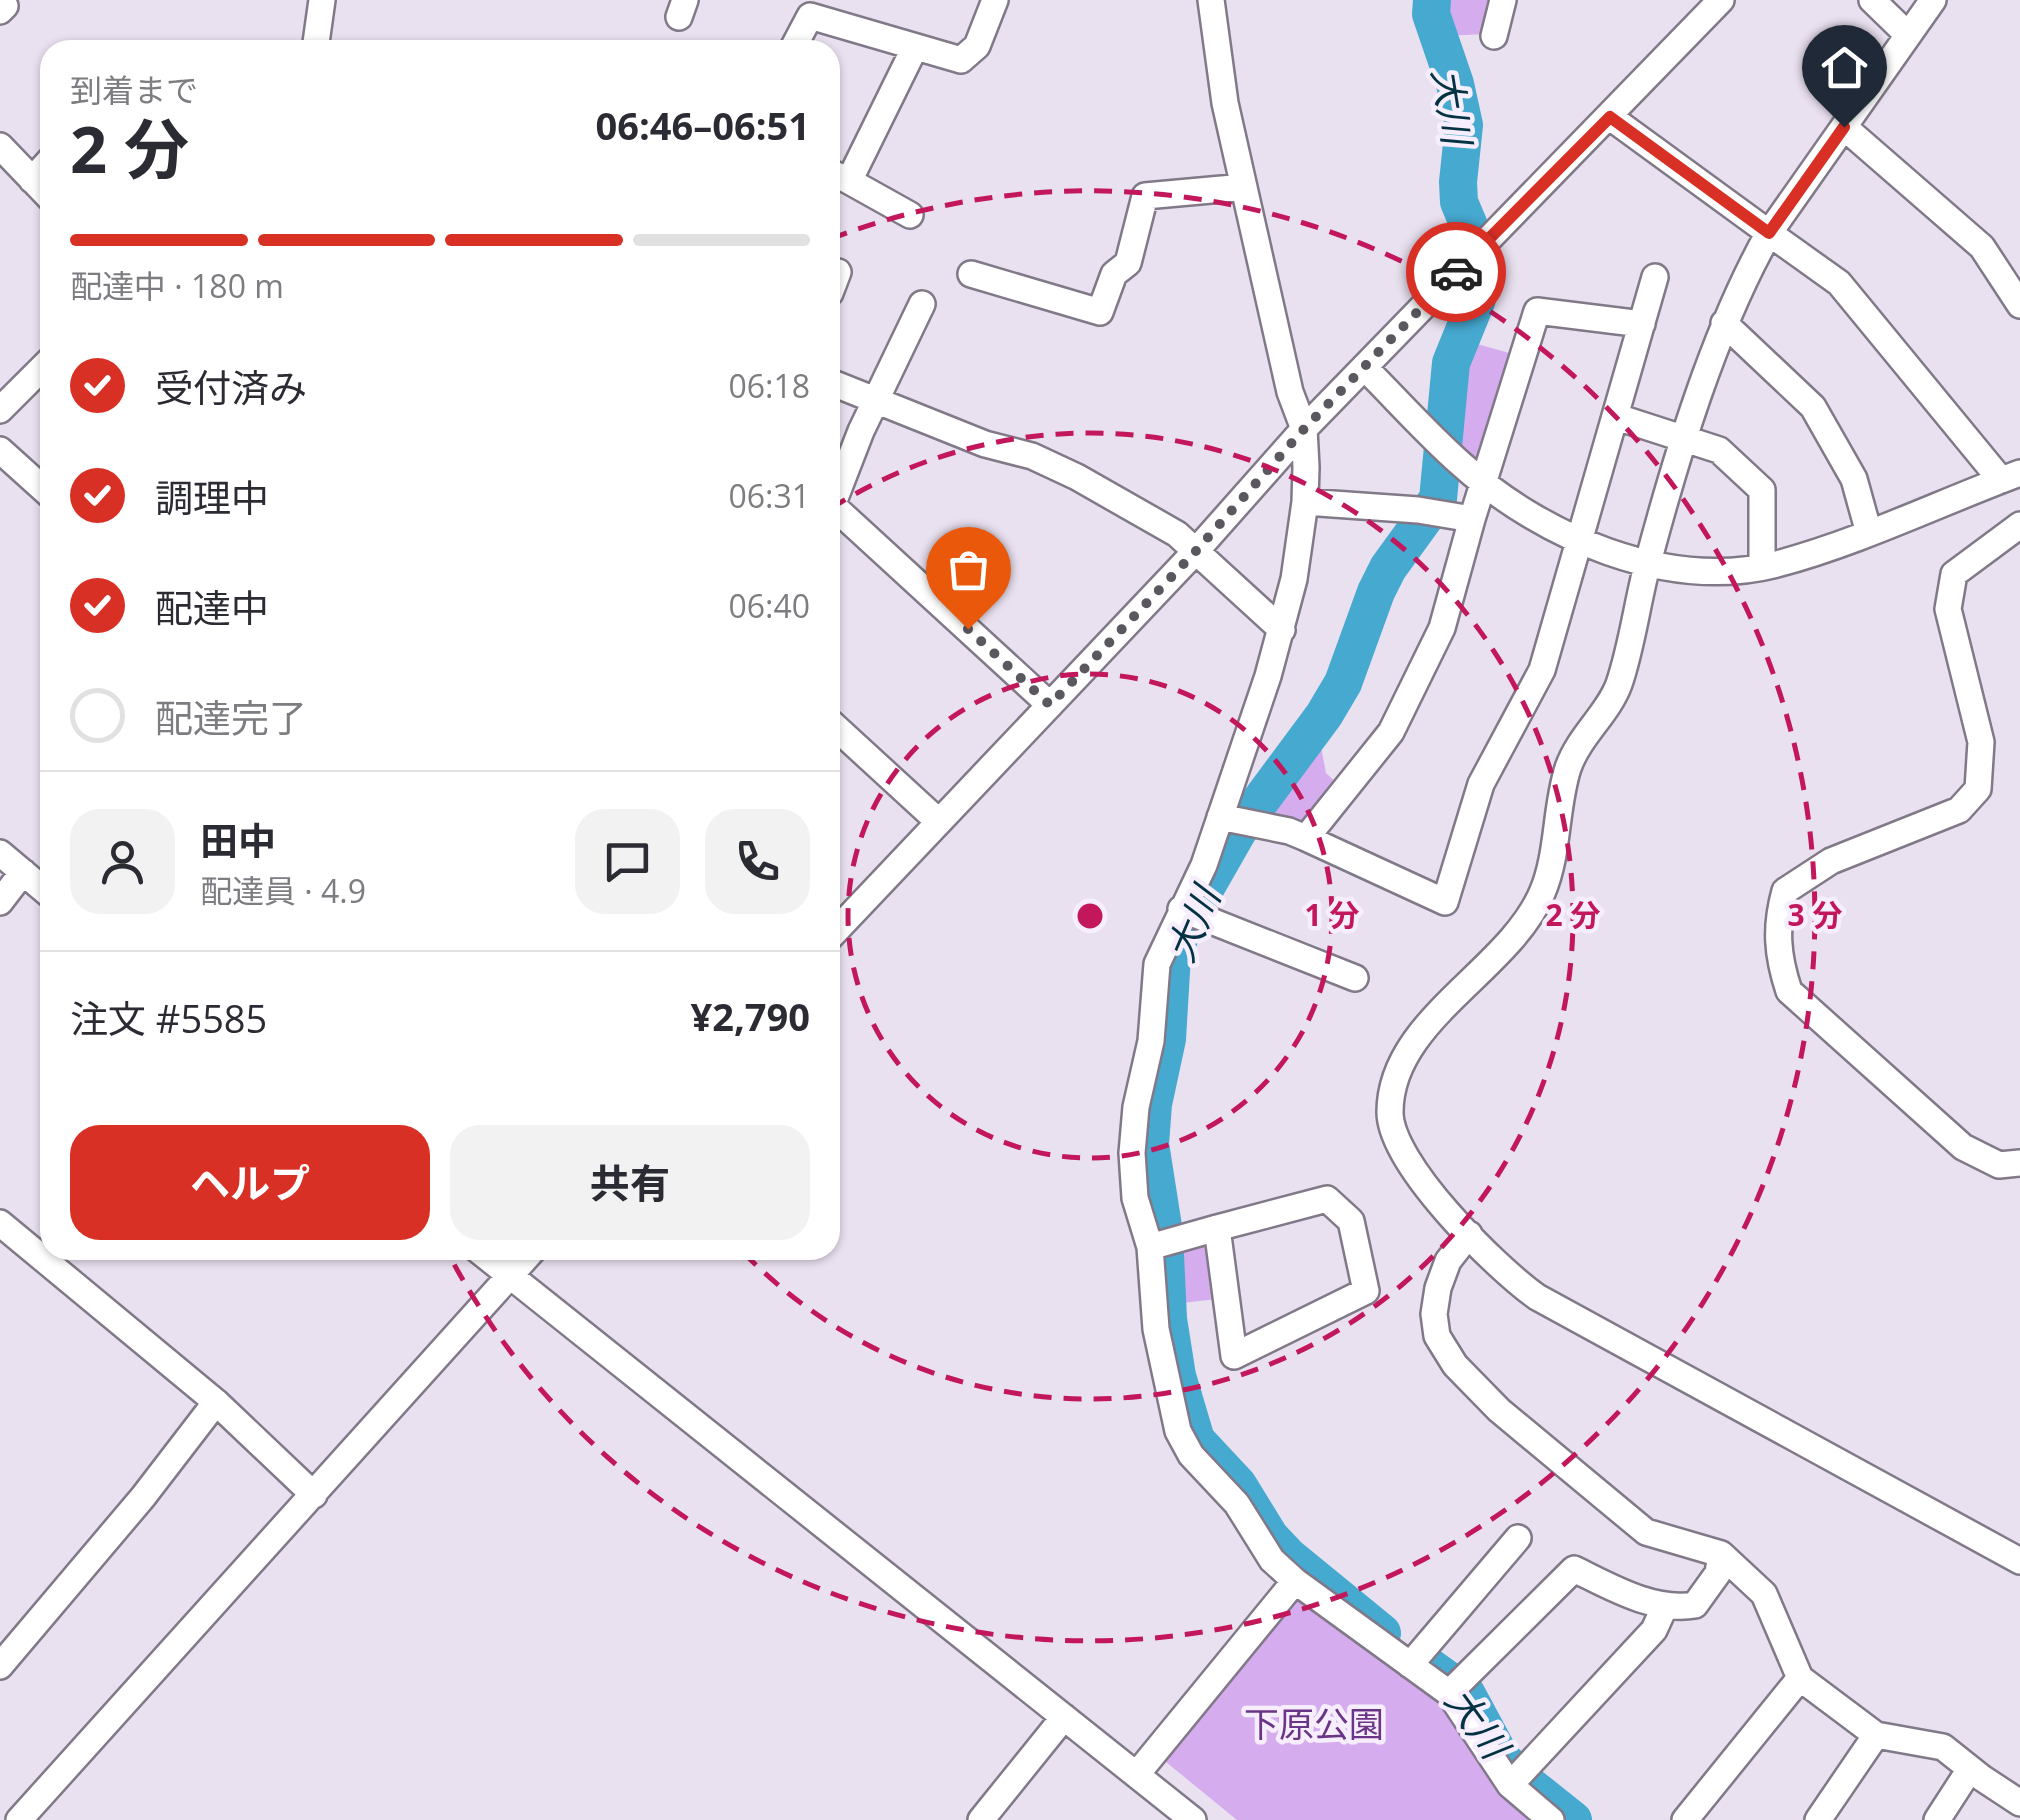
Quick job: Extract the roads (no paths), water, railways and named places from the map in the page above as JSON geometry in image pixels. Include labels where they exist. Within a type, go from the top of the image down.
[{"type":"street","points":[[316,40],[322,0]]},
{"type":"street","points":[[797,40],[810,16],[961,60],[977,46],[994,0]]},
{"type":"street","points":[[1211,0],[1225,104],[1290,392],[1304,429],[1306,502],[1282,630],[1236,821],[1204,865],[1157,964],[1151,1041],[1136,1107],[1132,1153],[1136,1198],[1151,1247],[1156,1329],[1178,1431],[1191,1455],[1237,1504],[1272,1560],[1410,1666],[1454,1687],[1516,1778],[1552,1820]]},
{"type":"street","points":[[1494,36],[1503,0]]},
{"type":"street","points":[[840,927],[1195,552],[1304,429],[1721,0]]},
{"type":"street","points":[[1872,0],[1908,36]]},
{"type":"street","points":[[1933,0],[1769,233],[1724,323],[1648,564],[1618,685],[1570,764],[1549,876],[1513,936],[1404,1054],[1396,1073],[1390,1118],[1396,1142],[1413,1169],[1510,1277],[2020,1561]]},
{"type":"street","points":[[0,2],[5,6],[0,11]]},
{"type":"street","points":[[840,174],[915,47]]},
{"type":"street","points":[[1364,367],[1484,482],[1542,521],[1648,564],[1730,571],[1762,567],[1869,532],[2011,477],[1839,283],[1610,117]]},
{"type":"street","points":[[1844,127],[1982,247],[2020,305]]},
{"type":"street","points":[[0,146],[40,188]]},
{"type":"street","points":[[840,177],[910,215]]},
{"type":"street","points":[[972,274],[1100,312],[1114,274],[1128,263],[1146,196],[1244,187]]},
{"type":"street","points":[[1236,821],[1289,830],[1445,902],[1481,784],[1542,670],[1655,278]]},
{"type":"street","points":[[840,486],[922,304]]},
{"type":"street","points":[[1306,838],[1391,732],[1442,628],[1464,517],[1484,482],[1537,311],[1642,324]]},
{"type":"street","points":[[1724,323],[1813,408],[1854,479],[1869,532]]},
{"type":"street","points":[[0,410],[40,370]]},
{"type":"street","points":[[840,386],[985,444],[1032,456],[1077,477],[1177,534],[1282,630]]},
{"type":"street","points":[[1617,417],[1719,450],[1762,490],[1762,567]]},
{"type":"street","points":[[0,450],[40,486]]},
{"type":"street","points":[[1306,502],[1464,517]]},
{"type":"street","points":[[840,516],[1050,705]]},
{"type":"street","points":[[2020,525],[1954,574],[1948,609],[1980,742],[1978,788],[1958,810],[1831,861],[1785,891],[1777,920],[1779,961],[1789,990],[1964,1147],[1999,1164],[2020,1163]]},
{"type":"street","points":[[840,731],[938,822]]},
{"type":"street","points":[[0,852],[40,886]]},
{"type":"street","points":[[0,902],[23,872]]},
{"type":"street","points":[[1182,909],[1355,978]]},
{"type":"street","points":[[1151,1247],[1180,1238],[1217,1228],[1328,1198],[1351,1220],[1366,1290],[1234,1356],[1217,1228]]},
{"type":"street","points":[[0,1222],[40,1255]]},
{"type":"street","points":[[1469,1234],[1448,1262],[1434,1314],[1436,1336],[1455,1365],[1499,1410],[1646,1532],[1721,1554],[1764,1594],[1800,1678],[1876,1735],[1943,1746],[2020,1803]]},
{"type":"street","points":[[46,1260],[216,1402],[314,1494]]},
{"type":"street","points":[[490,1260],[1194,1820]]},
{"type":"street","points":[[19,1820],[524,1260]]},
{"type":"street","points":[[0,1666],[143,1497],[216,1402]]},
{"type":"street","points":[[1410,1666],[1518,1538]]},
{"type":"street","points":[[1454,1687],[1574,1568],[1619,1591],[1665,1606],[1695,1605],[1718,1573],[1721,1554]]},
{"type":"street","points":[[1137,1774],[1295,1581]]},
{"type":"street","points":[[1516,1778],[1654,1630],[1665,1606]]},
{"type":"street","points":[[1686,1820],[1800,1678]]},
{"type":"street","points":[[981,1820],[1064,1717]]},
{"type":"street","points":[[1818,1820],[1876,1735]]},
{"type":"street","points":[[1937,1820],[1970,1769]]},
{"type":"waterway","name":"大川","points":[[1382,1633],[1289,1557],[1270,1537],[1238,1485],[1196,1440],[1177,1376],[1168,1319],[1164,1233],[1150,1144],[1153,1104],[1167,1039],[1172,955],[1186,922],[1238,831],[1324,715],[1343,683],[1388,568],[1438,499],[1451,363],[1477,299],[1483,259],[1459,202],[1464,125],[1455,84],[1431,14],[1432,0]]},
{"type":"waterway","name":"大川","points":[[1427,1665],[1466,1693],[1501,1758],[1573,1820]]},
{"type":"park label","name":"下原公園","points":[[1314,1723]]}]
